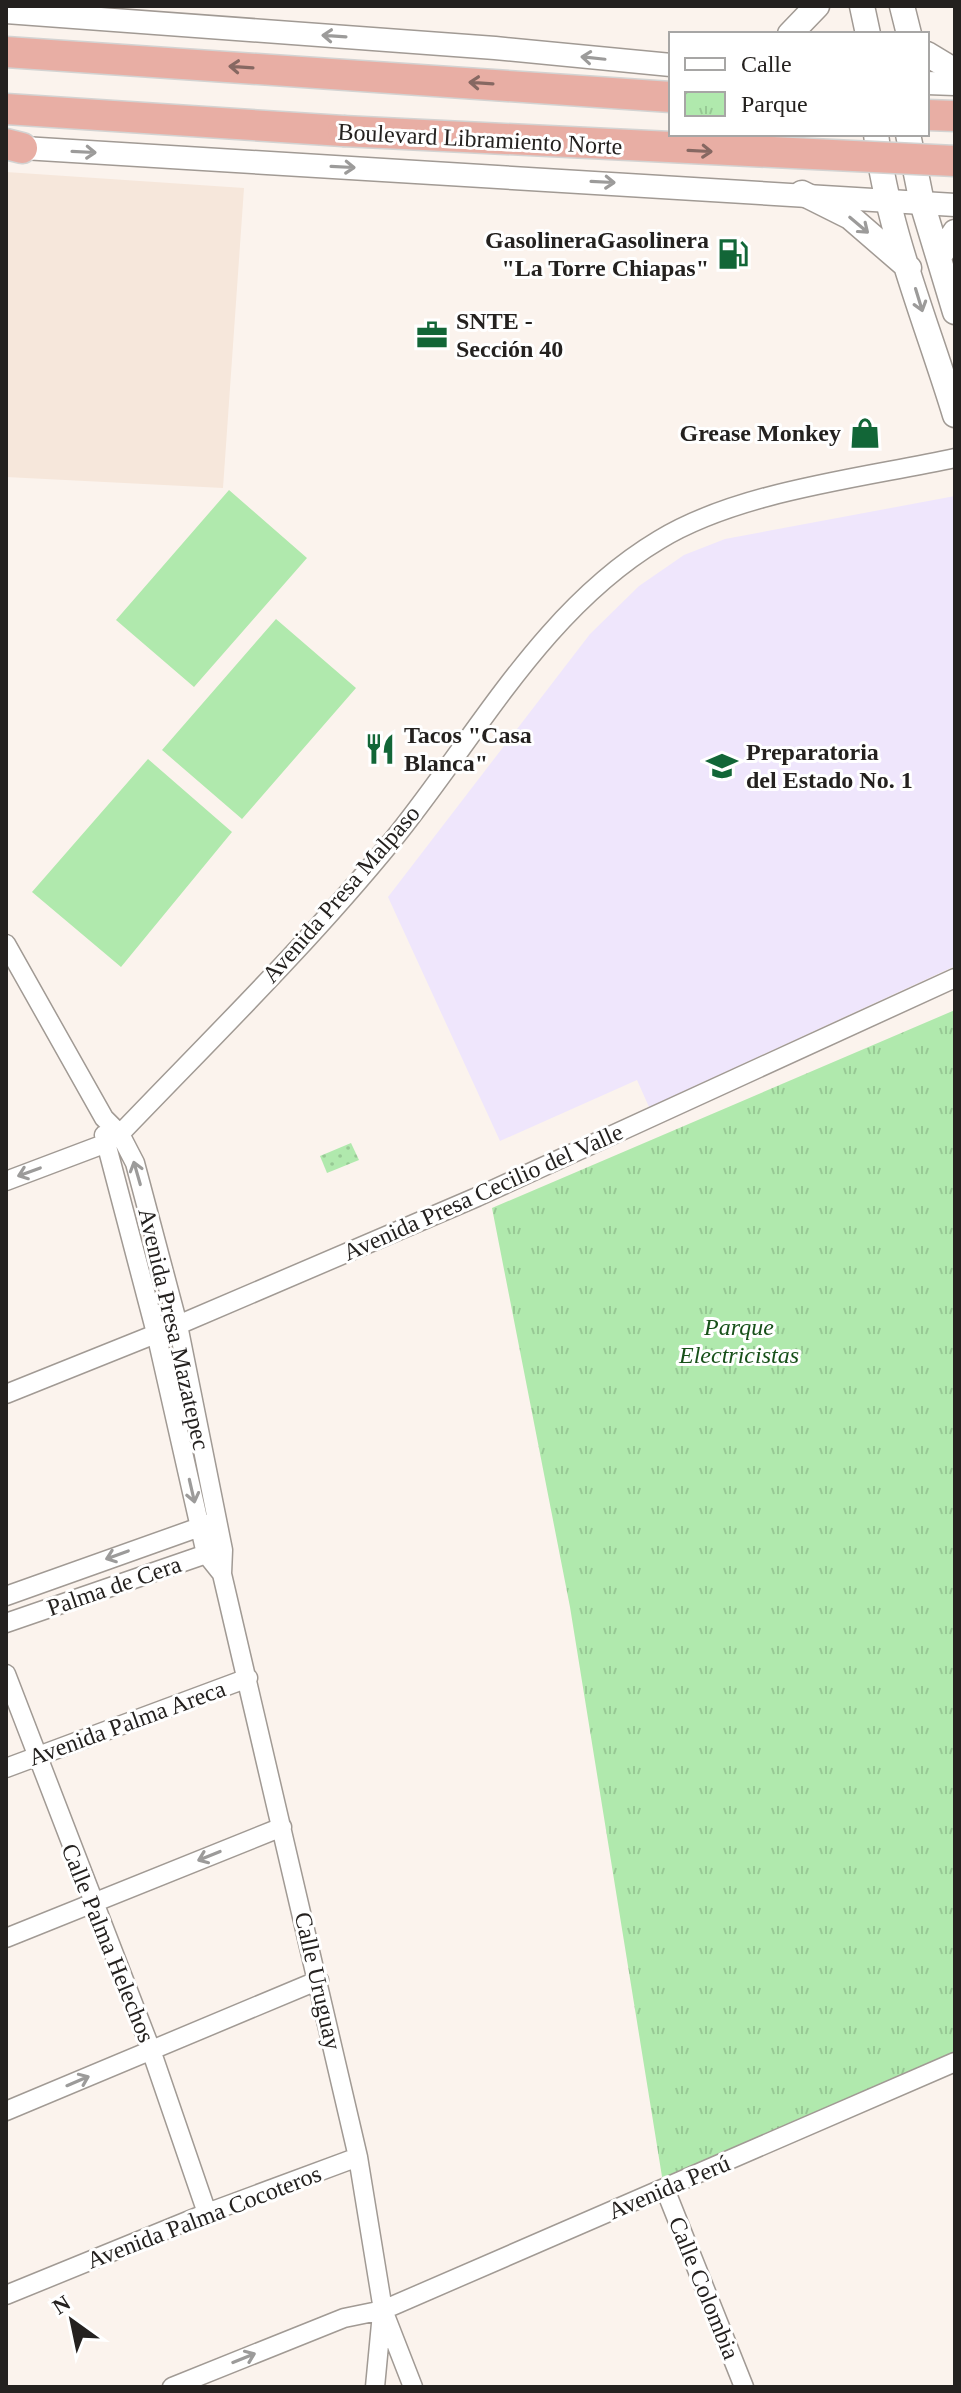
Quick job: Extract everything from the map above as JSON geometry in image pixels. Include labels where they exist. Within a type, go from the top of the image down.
[{"type":"highway","points":[[6,52],[669,97]]},
{"type":"highway","name":"Boulevard Libramiento Norte","points":[[6,109],[343,131],[955,161]]},
{"type":"highway","points":[[929,115],[955,116]]},
{"type":"main road","points":[[792,32],[817,6]]},
{"type":"main road","points":[[862,6],[868,32]]},
{"type":"main road","points":[[902,6],[908,32]]},
{"type":"main road","points":[[929,55],[955,71]]},
{"type":"main road","points":[[876,136],[909,268],[955,415]]},
{"type":"main road","points":[[908,136],[922,203],[955,312]]},
{"type":"main road","points":[[802,193],[850,217],[909,268]]},
{"type":"main road","points":[[939,257],[955,232]]},
{"type":"street","points":[[6,12],[495,48],[669,65]]},
{"type":"street","points":[[929,83],[955,84]]},
{"type":"street","points":[[11,146],[802,193],[955,205]]},
{"type":"street","name":"Avenida Presa Malpaso","points":[[6,1181],[112,1139],[391,842],[544,640],[623,563],[699,519],[746,503],[955,458]]},
{"type":"street","name":"Avenida Presa Mazatepec","points":[[6,944],[11,964],[104,1118],[112,1139],[115,1171],[215,1552]]},
{"type":"street","name":"Avenida Presa Cecilio del Valle","points":[[6,1394],[178,1325],[477,1197],[955,978]]},
{"type":"street","name":"Avenida Presa Mazatepec","points":[[112,1139],[135,1163],[178,1325],[208,1524]]},
{"type":"street","name":"Palma de Cera","points":[[6,1596],[208,1524]]},
{"type":"street","name":"Palma de Cera","points":[[6,1623],[215,1552]]},
{"type":"street","name":"Calle Uruguay","points":[[215,1552],[319,1980],[358,2157],[383,2310],[413,2387]]},
{"type":"street","name":"Calle Palma Helechos","points":[[6,1674],[35,1756],[151,2050],[207,2213]]},
{"type":"street","name":"Avenida Palma Areca","points":[[6,1768],[248,1678]]},
{"type":"street","points":[[6,1938],[282,1827]]},
{"type":"street","points":[[6,2111],[319,1980]]},
{"type":"street","name":"Avenida Perú","points":[[172,2387],[344,2318],[383,2310],[955,2062]]},
{"type":"street","name":"Avenida Palma Cocoteros","points":[[6,2295],[207,2213],[358,2157]]},
{"type":"street","name":"Calle Colombia","points":[[665,2189],[744,2387]]},
{"type":"street","points":[[375,2387],[383,2310]]},
{"type":"shaded area","points":[[6,172],[244,188],[223,488],[6,477]]},
{"type":"shaded area","name":"Preparatoria del Estado No. 1","points":[[955,496],[955,966],[649,1107],[637,1080],[500,1141],[388,897],[590,634],[639,586],[684,555],[725,539]]},
{"type":"green space","points":[[229,490],[307,558],[194,687],[116,620]]},
{"type":"green space","points":[[276,619],[356,688],[242,819],[162,750]]},
{"type":"green space","points":[[148,759],[232,832],[121,967],[32,892]]},
{"type":"green space","name":"Parque Electricistas","points":[[955,1010],[955,2062],[664,2189],[570,1607],[492,1208]]},
{"type":"green space","points":[[351,1143],[359,1160],[327,1173],[320,1156]]},
{"type":"place","name":"GasolineraGasolinera \"La Torre Chiapas\"","points":[[733,254]]},
{"type":"place","name":"SNTE - Sección 40","points":[[432,335]]},
{"type":"place","name":"Grease Monkey","points":[[865,433]]},
{"type":"place","name":"Tacos \"Casa Blanca\"","points":[[380,749]]},
{"type":"place","name":"Preparatoria del Estado No. 1","points":[[722,766]]}]
